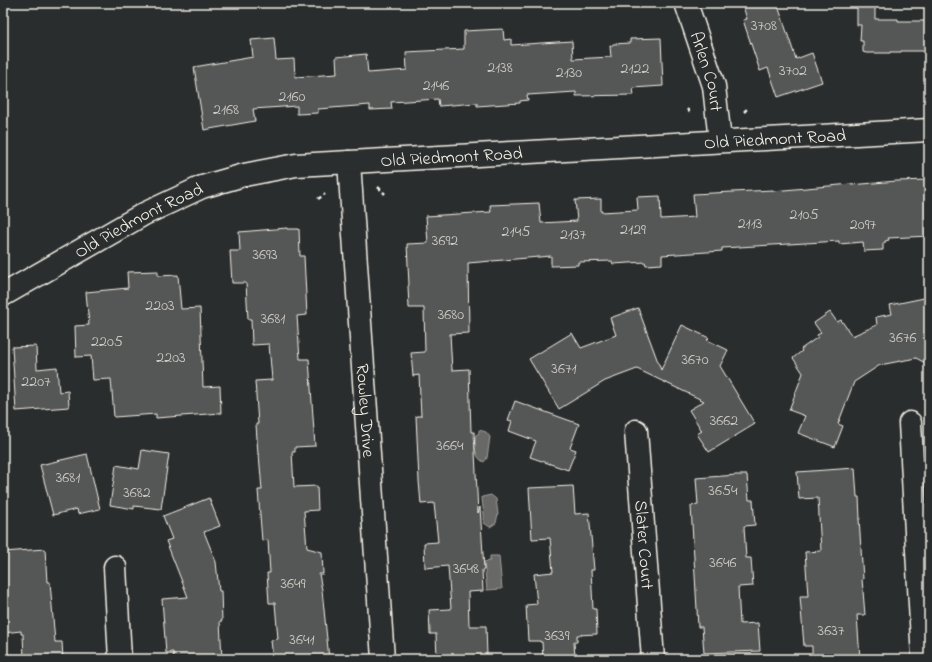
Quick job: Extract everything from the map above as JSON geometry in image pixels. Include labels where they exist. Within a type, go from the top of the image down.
[{"type":"street","name":"Arlen Court","points":[[686,3],[714,86],[720,141]]},
{"type":"street","name":"Old Piedmont Road","points":[[3,294],[144,214],[202,187],[244,175],[296,165],[929,130]]},
{"type":"street","name":"Rowley Drive","points":[[349,162],[383,659]]},
{"type":"street","points":[[910,423],[923,659]]},
{"type":"street","name":"Slater Court","points":[[636,431],[653,659]]},
{"type":"street","points":[[115,567],[120,659]]},
{"type":"path","points":[[744,112],[748,108]]},
{"type":"path","points":[[687,109],[690,113]]},
{"type":"path","points":[[378,187],[385,194]]},
{"type":"path","points":[[318,199],[325,194]]},
{"type":"shaded area","points":[[479,430],[486,432],[490,437],[487,458],[484,462],[478,457],[475,446],[476,435],[479,433]]},
{"type":"shaded area","points":[[491,495],[496,499],[498,514],[496,523],[490,527],[484,523],[482,497]]},
{"type":"shaded area","points":[[490,556],[499,556],[502,589],[487,590],[484,562],[490,561]]},
{"type":"building","points":[[742,3],[777,3],[796,59],[812,53],[822,82],[778,97],[768,68],[760,71],[743,20],[747,19]]},
{"type":"building","points":[[857,4],[875,4],[875,19],[928,21],[929,51],[901,51],[890,53],[863,52],[863,41],[860,41],[861,25],[857,25]]},
{"type":"building","points":[[503,29],[504,40],[511,39],[511,45],[572,41],[573,59],[611,57],[610,46],[613,46],[613,44],[630,43],[630,39],[661,38],[663,86],[633,88],[634,95],[576,96],[576,92],[527,95],[528,100],[520,101],[520,103],[477,106],[477,103],[439,106],[438,99],[391,102],[392,109],[370,110],[370,105],[318,109],[318,113],[297,114],[297,106],[253,109],[255,121],[204,130],[194,67],[253,57],[251,40],[274,38],[276,60],[294,59],[295,77],[337,74],[336,57],[366,54],[368,73],[407,70],[406,52],[464,49],[464,31]]},
{"type":"building","points":[[929,180],[929,236],[888,238],[889,240],[883,243],[883,250],[864,251],[863,242],[839,244],[839,241],[722,248],[722,251],[662,255],[662,264],[646,265],[645,262],[613,264],[612,261],[578,262],[578,265],[551,266],[551,256],[468,263],[469,333],[450,334],[452,370],[469,369],[471,432],[474,432],[478,513],[480,507],[484,570],[482,570],[483,591],[468,592],[469,626],[486,626],[487,656],[437,658],[436,634],[430,634],[429,610],[451,609],[448,566],[425,568],[424,543],[438,542],[434,503],[421,504],[416,416],[421,416],[419,375],[413,376],[411,353],[425,352],[424,308],[409,308],[408,286],[407,244],[428,243],[426,216],[491,212],[490,205],[539,203],[541,223],[577,221],[575,200],[601,199],[601,212],[638,210],[637,197],[660,196],[661,219],[695,217],[693,194],[773,191],[851,184]]},
{"type":"building","points":[[287,228],[299,229],[300,256],[304,256],[307,315],[297,316],[300,359],[309,359],[315,446],[295,447],[295,452],[292,452],[294,487],[317,486],[318,510],[304,511],[307,548],[322,552],[323,574],[319,574],[329,659],[273,659],[271,640],[278,639],[275,603],[269,603],[267,573],[270,573],[268,540],[262,541],[258,490],[262,490],[256,424],[258,424],[255,381],[272,380],[269,344],[252,345],[251,319],[248,319],[246,283],[232,283],[230,251],[240,251],[239,232]]},
{"type":"building","points":[[158,271],[158,276],[178,275],[181,309],[200,308],[203,387],[220,386],[221,413],[156,418],[156,414],[114,417],[111,379],[93,380],[91,356],[76,357],[75,326],[89,325],[86,292],[128,288],[127,272]]},
{"type":"building","points":[[929,297],[929,365],[916,358],[880,365],[854,382],[838,424],[843,426],[835,447],[798,433],[805,416],[789,410],[803,373],[793,358],[802,351],[801,349],[818,337],[817,335],[821,333],[814,323],[830,312],[837,322],[841,320],[852,336],[877,325],[876,317],[892,314],[890,305]]},
{"type":"building","points":[[638,308],[661,370],[682,325],[709,338],[707,340],[728,350],[720,366],[755,424],[709,452],[697,434],[702,431],[689,410],[704,401],[637,369],[605,381],[559,409],[529,359],[572,333],[581,348],[616,335],[610,318]]},
{"type":"building","points":[[36,346],[37,369],[57,367],[59,392],[68,391],[69,407],[16,411],[12,347]]},
{"type":"building","points":[[515,401],[579,424],[570,448],[576,450],[568,470],[530,457],[536,441],[509,431],[512,421],[508,420]]},
{"type":"building","points":[[142,450],[169,454],[161,509],[134,506],[134,509],[110,505],[116,465],[139,469]]},
{"type":"building","points":[[87,454],[100,509],[78,514],[77,509],[53,515],[40,465]]},
{"type":"building","points":[[855,468],[857,497],[859,497],[865,615],[857,615],[860,659],[812,659],[812,646],[804,646],[800,596],[808,596],[805,552],[821,551],[818,498],[799,499],[797,472]]},
{"type":"building","points":[[747,475],[749,500],[753,500],[755,525],[744,526],[746,558],[751,558],[753,586],[738,587],[740,624],[758,623],[760,651],[704,653],[702,627],[698,627],[691,506],[698,505],[696,478]]},
{"type":"building","points":[[573,486],[575,514],[589,513],[594,570],[591,570],[593,609],[596,609],[597,634],[577,635],[577,642],[574,642],[575,659],[543,659],[542,642],[528,641],[526,605],[537,604],[534,574],[553,572],[550,538],[532,539],[529,488]]},
{"type":"building","points":[[209,498],[220,526],[204,532],[216,562],[219,591],[221,591],[222,621],[220,621],[222,659],[174,659],[173,652],[166,653],[162,599],[188,597],[166,541],[172,539],[163,516]]},
{"type":"building","points":[[45,549],[47,582],[50,582],[55,642],[62,642],[63,659],[24,659],[23,634],[21,634],[21,631],[3,633],[3,552]]}]
